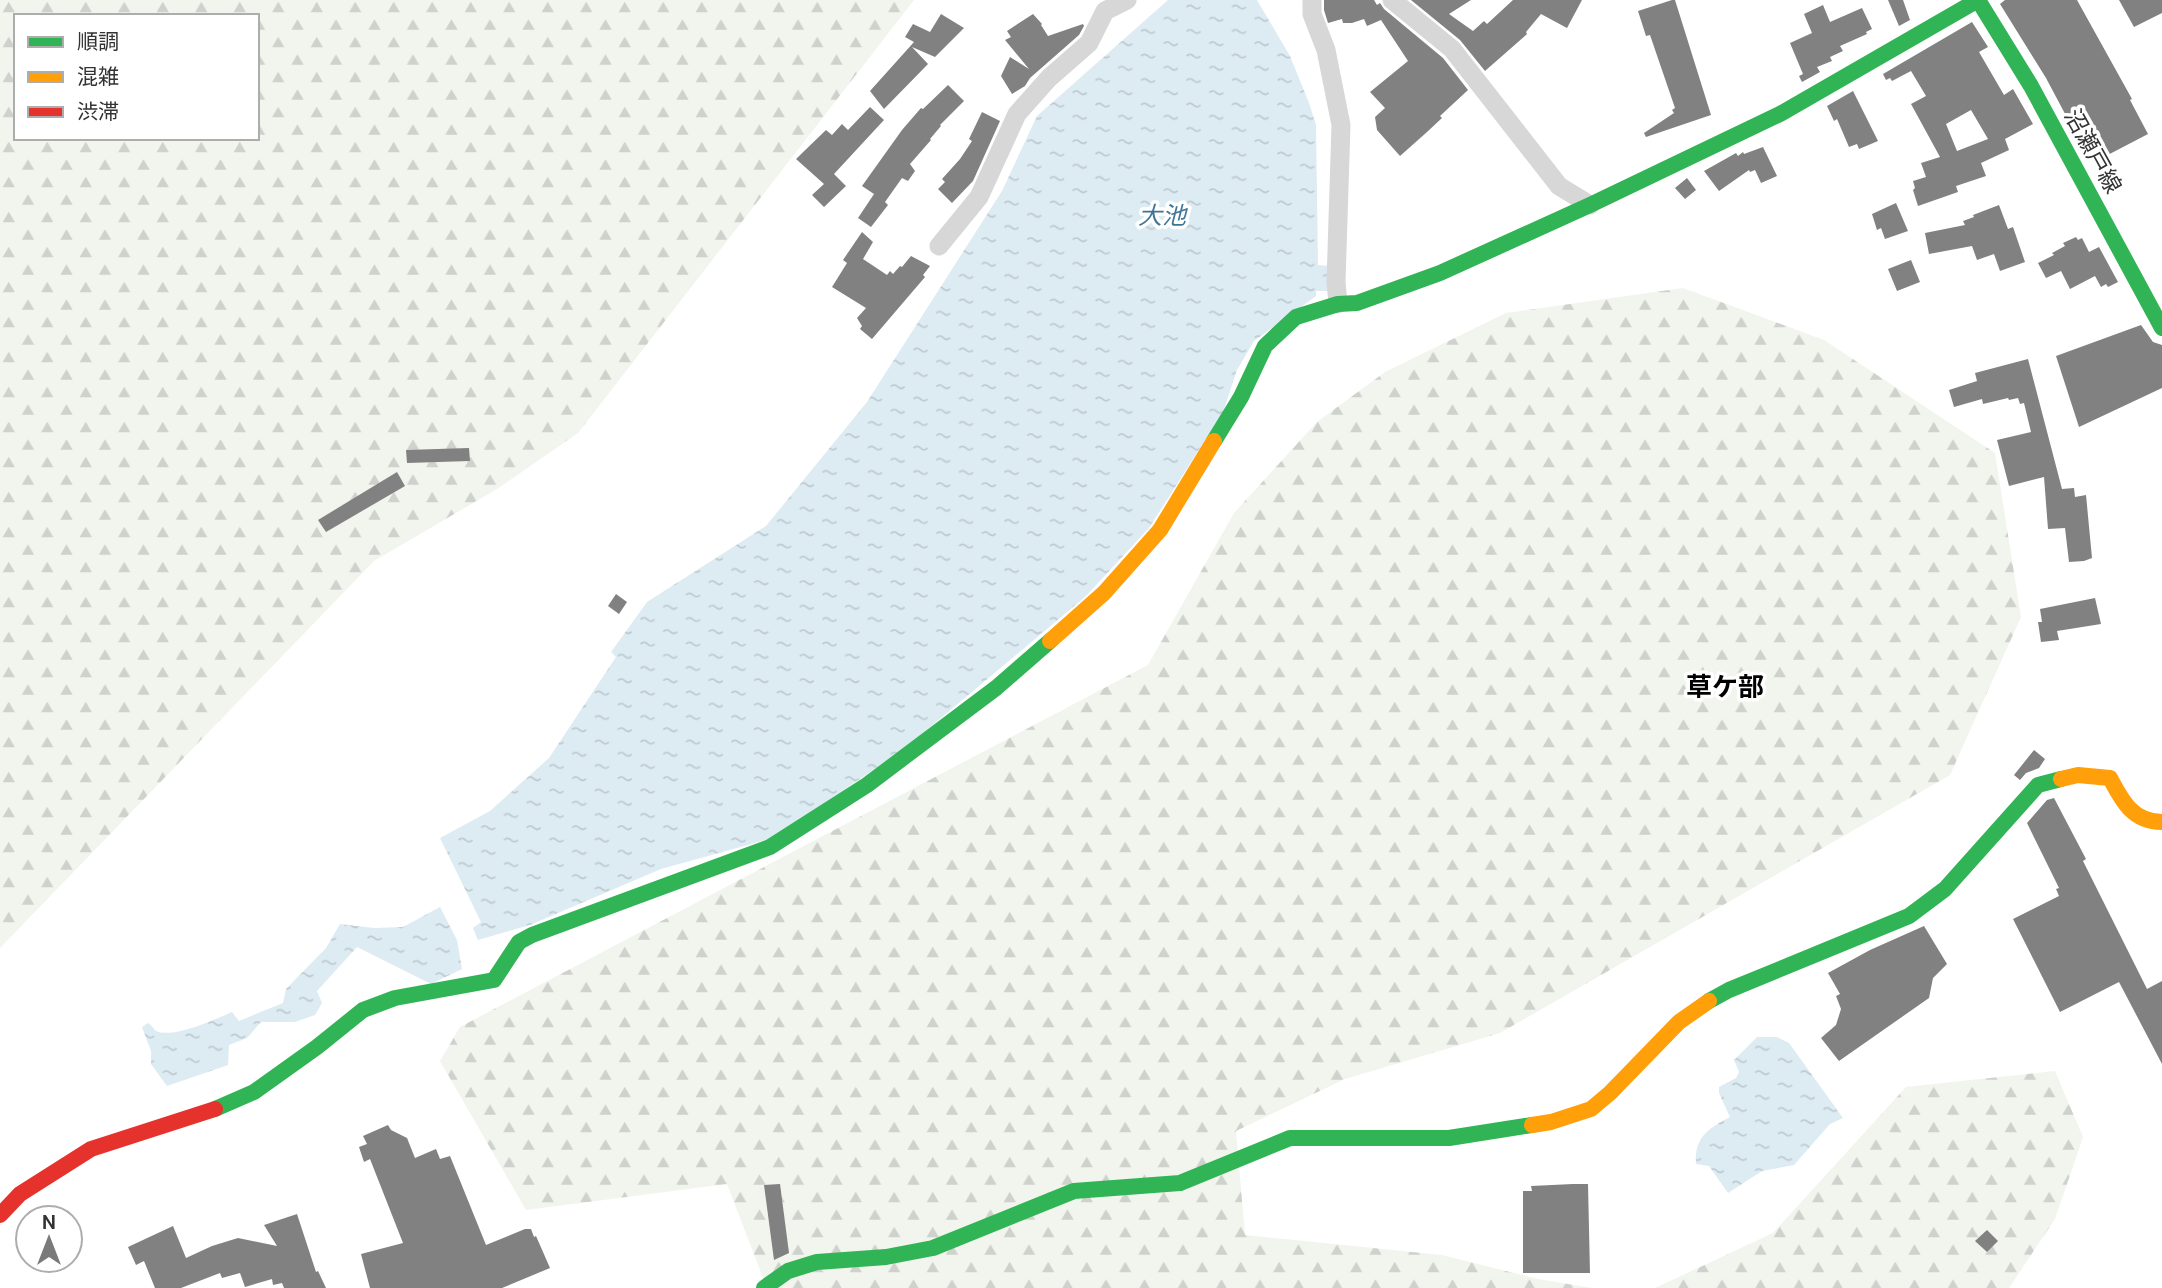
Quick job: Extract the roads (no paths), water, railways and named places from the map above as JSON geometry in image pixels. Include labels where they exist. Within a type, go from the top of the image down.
[{"type":"street","points":[[939,246],[979,197],[1017,114],[1049,78],[1089,43],[1105,10],[1127,0]]},
{"type":"street","points":[[1312,0],[1312,14],[1326,50],[1342,125],[1336,282],[1338,304]]},
{"type":"street","points":[[1392,0],[1451,49],[1559,186],[1590,205]]},
{"type":"street","points":[[0,1214],[20,1194],[91,1149],[203,1114],[254,1092],[363,1010],[394,998],[495,980],[519,942],[532,935],[770,847],[867,785],[996,688],[1104,593],[1160,530],[1241,397],[1265,346],[1296,317],[1338,304],[1357,303],[1440,273],[1590,205],[1780,114],[1978,0]]},
{"type":"street","name":"沼瀬戸線","points":[[1978,0],[2031,86],[2162,328]]},
{"type":"street","points":[[764,1288],[788,1272],[817,1262],[886,1257],[933,1248],[1074,1191],[1180,1183],[1290,1138],[1449,1138],[1550,1122],[1591,1109],[1679,1022],[1702,1005],[1753,980],[1909,916],[1945,889],[2038,785],[2078,775],[2110,778],[2124,806],[2138,819],[2162,822]]},
{"type":"water","name":"大池","points":[[1168,0],[1257,0],[1290,56],[1316,125],[1318,265],[1331,266],[1330,291],[1316,291],[1316,296],[1254,341],[1237,370],[1223,412],[1149,528],[1085,597],[904,749],[773,838],[661,869],[530,925],[478,940],[473,928],[481,922],[440,838],[490,811],[549,758],[616,657],[611,652],[647,602],[766,526],[867,402],[1002,191],[1037,116]]},
{"type":"water","points":[[440,907],[457,940],[462,969],[431,984],[357,947],[317,991],[322,1003],[315,1015],[295,1022],[261,1022],[247,1038],[229,1045],[228,1065],[167,1086],[151,1064],[151,1051],[142,1027],[148,1023],[156,1031],[163,1033],[194,1027],[232,1012],[239,1021],[283,1003],[286,989],[326,948],[340,924],[374,928],[403,927]]},
{"type":"water","points":[[1757,1037],[1777,1037],[1789,1043],[1843,1118],[1830,1124],[1794,1165],[1762,1171],[1728,1193],[1709,1166],[1696,1164],[1696,1155],[1704,1134],[1730,1117],[1719,1087],[1736,1078],[1739,1072],[1734,1060]]},
{"type":"district","name":"草ケ部","points":[[1725,687]]}]
